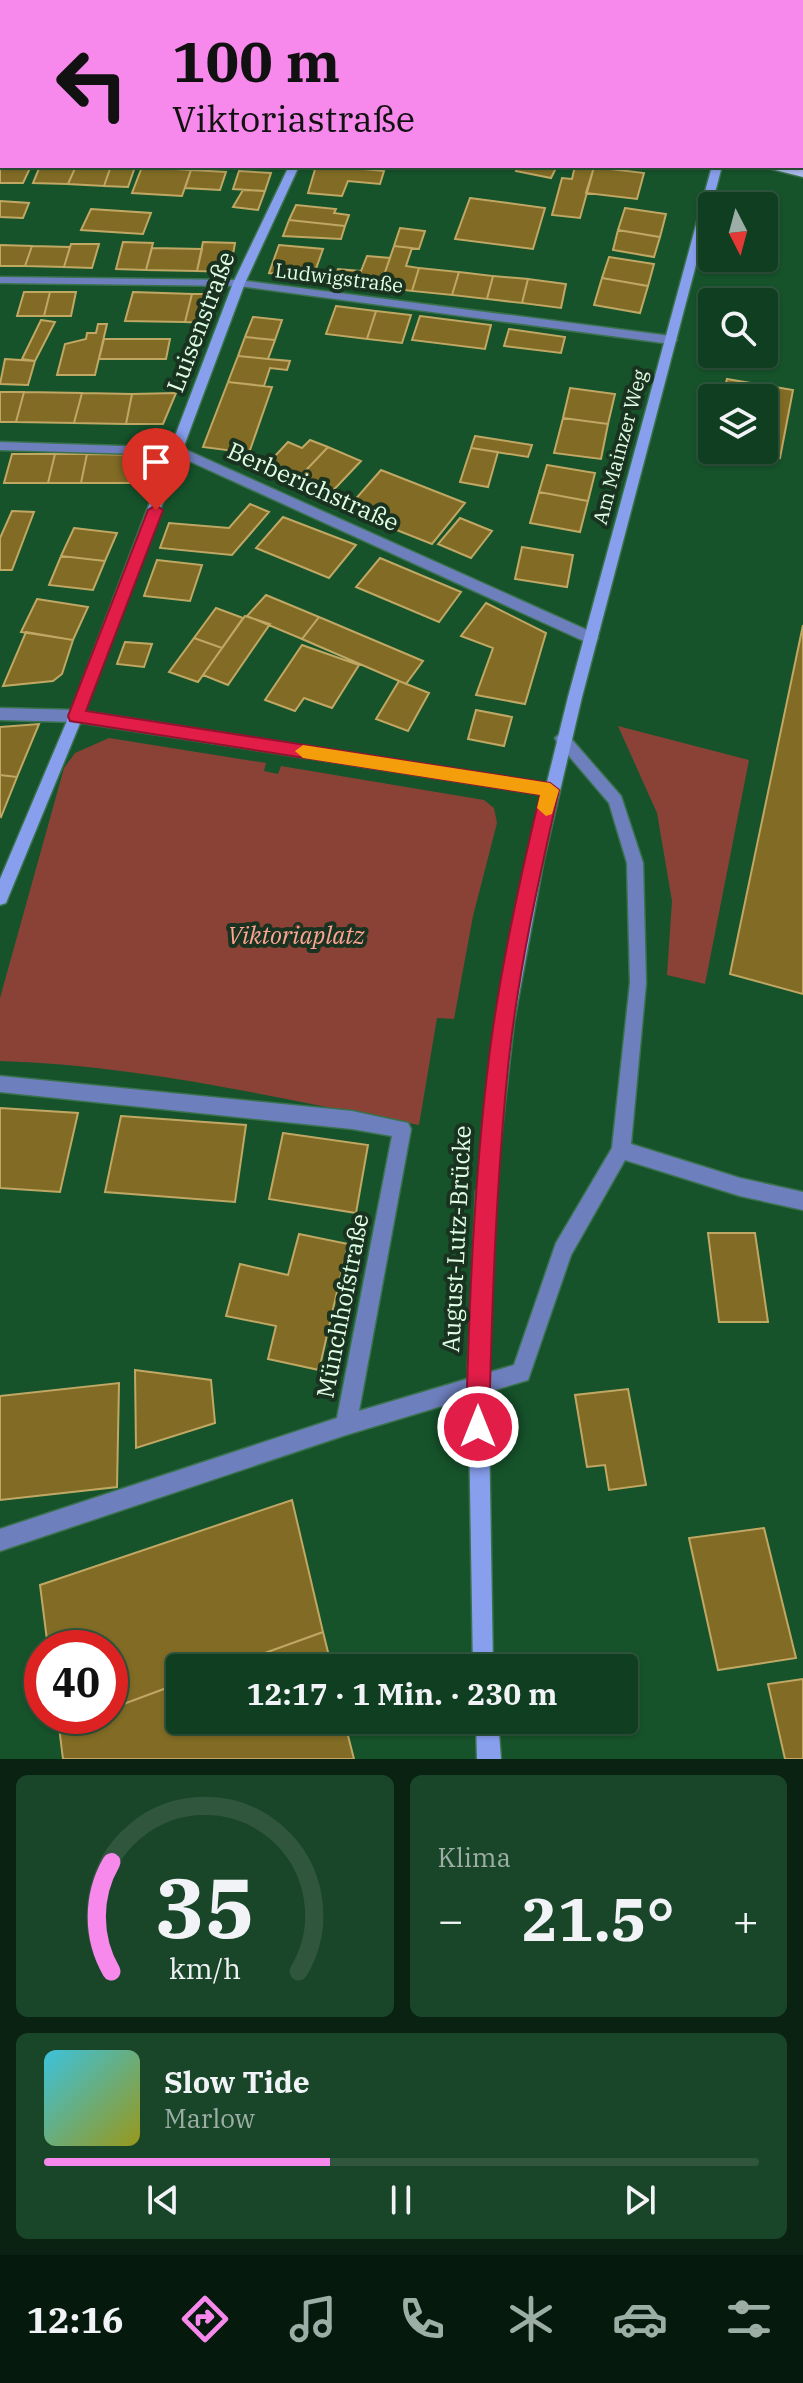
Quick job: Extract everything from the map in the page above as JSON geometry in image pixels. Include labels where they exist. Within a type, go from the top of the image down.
[{"type":"main road","points":[[776,168],[803,173]]},
{"type":"street","name":"Luisenstraße","points":[[0,898],[76,716],[239,283],[293,168]]},
{"type":"street","name":"Am Mainzer Weg","points":[[543,818],[716,168]]},
{"type":"street","name":"Ludwigstraße","points":[[0,280],[239,283],[671,340]]},
{"type":"street","name":"Berberichstraße","points":[[0,446],[178,451],[591,638]]},
{"type":"street","points":[[0,714],[76,716],[550,790]]},
{"type":"street","points":[[562,738],[616,800],[635,863],[638,983],[621,1150],[740,1187],[803,1201]]},
{"type":"street","name":"August-Lutz-Brücke","points":[[483,1654],[478,1365],[486,1191],[512,970],[543,818]]},
{"type":"street","name":"Münchhofstraße","points":[[0,1084],[352,1120],[402,1129],[346,1425],[521,1373],[563,1250],[621,1150]]},
{"type":"street","points":[[0,1540],[346,1425]]},
{"type":"street","points":[[0,1530],[46,1525]]},
{"type":"street","points":[[488,1734],[489,1759]]},
{"type":"green space","points":[[618,726],[749,760],[705,984],[667,975],[672,901],[657,813]]},
{"type":"green space","name":"Viktoriaplatz","points":[[109,738],[266,763],[264,771],[278,774],[281,766],[484,800],[494,808],[497,823],[473,916],[454,1019],[437,1018],[419,1125],[158,1076],[0,1061],[0,998],[64,768],[75,753]]},
{"type":"building","points":[[0,168],[30,168],[23,183],[0,183]]},
{"type":"building","points":[[39,168],[75,168],[68,184],[33,183]]},
{"type":"building","points":[[75,168],[110,168],[104,186],[68,184]]},
{"type":"building","points":[[110,168],[135,168],[128,187],[104,186]]},
{"type":"building","points":[[142,168],[191,170],[182,196],[132,193]]},
{"type":"building","points":[[315,168],[384,171],[380,184],[348,181],[342,196],[308,193]]},
{"type":"building","points":[[518,168],[556,168],[551,178],[516,171]]},
{"type":"building","points":[[575,168],[594,168],[580,218],[552,215],[562,178],[572,179]]},
{"type":"building","points":[[594,168],[644,173],[637,199],[586,193]]},
{"type":"building","points":[[191,170],[226,172],[220,190],[185,188]]},
{"type":"building","points":[[239,171],[271,173],[265,191],[233,189]]},
{"type":"building","points":[[243,190],[265,191],[258,210],[233,207]]},
{"type":"building","points":[[470,198],[545,208],[533,249],[455,239]]},
{"type":"building","points":[[0,201],[29,203],[23,218],[0,217]]},
{"type":"building","points":[[296,205],[336,209],[334,213],[349,215],[345,226],[289,220]]},
{"type":"building","points":[[625,208],[666,214],[660,237],[618,230]]},
{"type":"building","points":[[91,209],[151,213],[143,234],[81,230]]},
{"type":"building","points":[[289,220],[345,226],[341,239],[283,236]]},
{"type":"building","points":[[400,228],[425,231],[419,249],[394,246]]},
{"type":"building","points":[[618,230],[660,237],[654,257],[613,250]]},
{"type":"building","points":[[123,242],[153,243],[146,270],[116,269]]},
{"type":"building","points":[[203,242],[235,243],[230,272],[197,271]]},
{"type":"building","points":[[71,244],[99,244],[92,268],[64,267]]},
{"type":"building","points":[[0,245],[32,246],[25,266],[0,266]]},
{"type":"building","points":[[279,245],[323,249],[313,277],[269,273]]},
{"type":"building","points":[[32,246],[70,247],[64,267],[25,266]]},
{"type":"building","points":[[394,246],[412,248],[406,266],[419,268],[412,291],[380,287]]},
{"type":"building","points":[[152,248],[202,249],[197,271],[146,270]]},
{"type":"building","points":[[367,256],[390,258],[380,287],[333,282],[338,269],[361,271]]},
{"type":"building","points":[[609,257],[654,264],[648,286],[602,278]]},
{"type":"building","points":[[419,268],[459,272],[452,295],[412,291]]},
{"type":"building","points":[[459,272],[493,276],[487,299],[452,295]]},
{"type":"building","points":[[493,276],[528,279],[522,303],[487,299]]},
{"type":"building","points":[[602,278],[648,286],[640,313],[594,305]]},
{"type":"building","points":[[528,279],[566,284],[561,308],[522,303]]},
{"type":"building","points":[[24,292],[50,292],[44,316],[17,316]]},
{"type":"building","points":[[50,292],[76,292],[71,316],[44,316]]},
{"type":"building","points":[[133,292],[192,294],[185,322],[125,321]]},
{"type":"building","points":[[192,294],[214,294],[209,323],[185,322]]},
{"type":"building","points":[[336,306],[376,311],[367,339],[326,334]]},
{"type":"building","points":[[376,311],[411,315],[402,343],[367,339]]},
{"type":"building","points":[[420,316],[491,325],[485,349],[412,340]]},
{"type":"building","points":[[253,317],[282,320],[275,340],[245,337]]},
{"type":"building","points":[[41,320],[55,322],[35,361],[22,359]]},
{"type":"building","points":[[98,324],[107,324],[95,375],[57,375],[65,344],[86,339],[87,333],[96,333]]},
{"type":"building","points":[[509,329],[565,337],[561,353],[504,346]]},
{"type":"building","points":[[245,337],[275,340],[268,359],[238,356]]},
{"type":"building","points":[[104,339],[170,339],[166,359],[99,359]]},
{"type":"building","points":[[238,356],[290,361],[287,370],[270,368],[264,386],[228,382]]},
{"type":"building","points":[[5,359],[35,361],[28,385],[0,384]]},
{"type":"building","points":[[727,379],[757,384],[726,384]]},
{"type":"building","points":[[228,382],[272,387],[249,453],[203,447]]},
{"type":"building","points":[[570,388],[615,394],[608,424],[563,418]]},
{"type":"building","points":[[778,388],[793,390],[778,458]]},
{"type":"building","points":[[0,392],[24,392],[16,422],[0,422]]},
{"type":"building","points":[[24,392],[82,393],[74,423],[16,422]]},
{"type":"building","points":[[82,393],[132,394],[126,424],[74,423]]},
{"type":"building","points":[[176,393],[163,424],[126,424],[132,394]]},
{"type":"building","points":[[563,418],[608,424],[601,459],[554,453]]},
{"type":"building","points":[[475,436],[532,445],[528,457],[471,448]]},
{"type":"building","points":[[310,440],[328,447],[292,485],[260,472],[288,442],[302,448]]},
{"type":"building","points":[[328,447],[361,461],[325,499],[292,485]]},
{"type":"building","points":[[471,448],[498,452],[488,487],[460,482]]},
{"type":"building","points":[[12,454],[55,454],[48,483],[4,483]]},
{"type":"building","points":[[55,454],[87,454],[81,483],[48,483]]},
{"type":"building","points":[[87,454],[151,455],[147,483],[81,483]]},
{"type":"building","points":[[547,465],[595,473],[588,501],[539,492]]},
{"type":"building","points":[[381,470],[465,503],[432,544],[346,510]]},
{"type":"building","points":[[539,492],[588,501],[580,532],[530,523]]},
{"type":"building","points":[[250,504],[269,512],[232,555],[160,548],[169,523],[229,528]]},
{"type":"building","points":[[12,511],[34,512],[12,570],[0,570],[0,538]]},
{"type":"building","points":[[283,517],[356,545],[329,578],[256,548]]},
{"type":"building","points":[[460,518],[492,531],[471,558],[438,544]]},
{"type":"building","points":[[74,528],[117,533],[105,561],[61,556]]},
{"type":"building","points":[[522,547],[573,555],[567,587],[515,579]]},
{"type":"building","points":[[61,556],[105,561],[93,590],[49,585]]},
{"type":"building","points":[[380,558],[461,592],[439,622],[356,587]]},
{"type":"building","points":[[157,560],[202,565],[190,601],[144,596]]},
{"type":"building","points":[[266,595],[319,617],[302,639],[247,616]]},
{"type":"building","points":[[37,599],[88,607],[73,640],[21,632]]},
{"type":"building","points":[[486,603],[546,633],[525,704],[476,695],[493,648],[461,636]]},
{"type":"building","points":[[216,608],[243,618],[222,648],[194,638]]},
{"type":"building","points":[[245,616],[270,624],[228,685],[203,675]]},
{"type":"building","points":[[319,617],[423,661],[406,684],[302,639]]},
{"type":"building","points":[[803,625],[803,994],[730,974]]},
{"type":"building","points":[[26,632],[73,640],[62,674],[53,681],[3,686]]},
{"type":"building","points":[[194,638],[222,648],[198,682],[169,672]]},
{"type":"building","points":[[125,642],[152,644],[144,667],[117,664]]},
{"type":"building","points":[[302,645],[359,665],[332,708],[304,698],[295,711],[265,700]]},
{"type":"building","points":[[399,681],[429,693],[408,731],[376,719]]},
{"type":"building","points":[[476,710],[512,717],[504,746],[468,739]]},
{"type":"building","points":[[39,724],[17,777],[0,775],[0,727]]},
{"type":"building","points":[[0,775],[17,777],[1,817],[0,816]]},
{"type":"building","points":[[0,1108],[78,1113],[60,1192],[0,1188]]},
{"type":"building","points":[[121,1116],[246,1125],[235,1202],[105,1192]]},
{"type":"building","points":[[283,1133],[368,1145],[356,1213],[269,1199]]},
{"type":"building","points":[[708,1233],[755,1233],[768,1322],[719,1322]]},
{"type":"building","points":[[299,1234],[348,1244],[319,1370],[268,1359],[276,1326],[226,1316],[240,1264],[288,1275]]},
{"type":"building","points":[[135,1370],[211,1380],[215,1423],[136,1448]]},
{"type":"building","points":[[119,1383],[117,1487],[0,1500],[0,1396]]},
{"type":"building","points":[[628,1389],[646,1485],[609,1490],[605,1465],[587,1467],[575,1395]]},
{"type":"building","points":[[292,1500],[323,1632],[262,1654],[166,1654],[166,1688],[128,1702],[128,1630],[46,1630],[40,1585]]},
{"type":"building","points":[[764,1528],[796,1658],[718,1670],[689,1538]]},
{"type":"building","points":[[323,1632],[328,1654],[262,1654]]},
{"type":"building","points":[[803,1679],[803,1759],[785,1759],[768,1684]]},
{"type":"building","points":[[166,1688],[166,1734],[348,1734],[354,1759],[63,1759],[60,1734],[128,1734],[128,1702]]},
{"type":"slow traffic","points":[[303,751],[550,790],[546,808]]},
{"type":"route","points":[[156,510],[76,716],[550,790],[526,891],[499,1056],[482,1253],[478,1427]]}]
